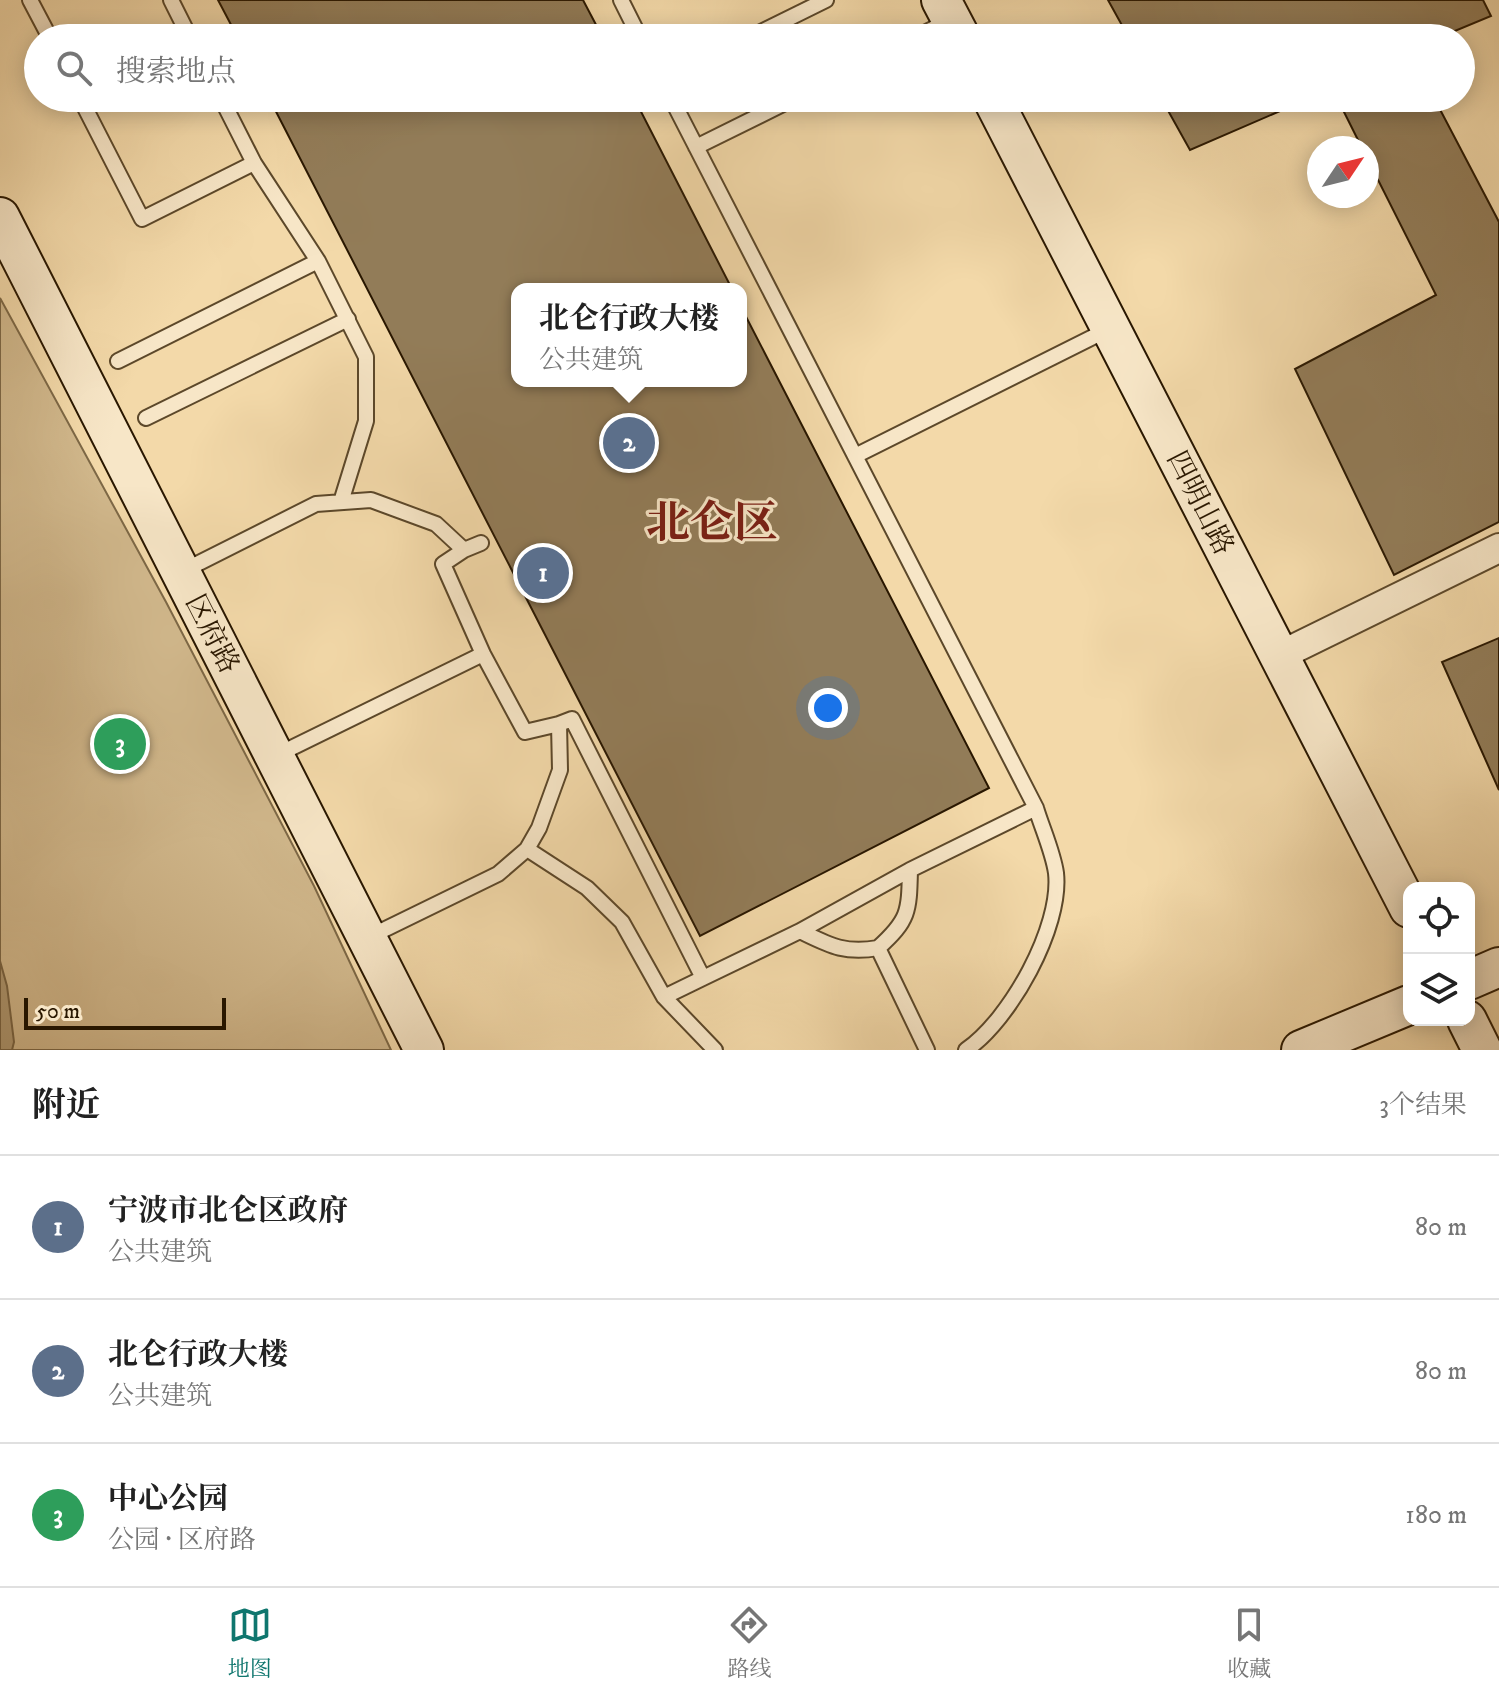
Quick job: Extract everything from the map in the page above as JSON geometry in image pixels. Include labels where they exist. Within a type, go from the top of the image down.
[{"type":"street","name":"四明山路","points":[[999,112],[1403,896]]},
{"type":"street","name":"区府路","points":[[0,217],[424,1050]]},
{"type":"street","points":[[1279,656],[1499,548]]},
{"type":"street","points":[[1475,977],[1499,967]]},
{"type":"street","points":[[1301,1050],[1403,1008]]},
{"type":"street","points":[[1471,1026],[1485,1050],[1499,1045]]},
{"type":"lane","points":[[30,0],[43,24]]},
{"type":"lane","points":[[171,0],[183,24]]},
{"type":"lane","points":[[621,0],[633,24]]},
{"type":"lane","points":[[777,24],[826,0]]},
{"type":"lane","points":[[87,112],[142,219],[254,163]]},
{"type":"lane","points":[[228,112],[254,163],[318,261],[366,357],[366,421],[341,502]]},
{"type":"lane","points":[[678,112],[1036,808],[1056,873],[1052,917],[1031,967],[1007,1007],[978,1042],[966,1050]]},
{"type":"lane","points":[[696,147],[767,112]]},
{"type":"lane","points":[[118,361],[318,261]]},
{"type":"lane","points":[[146,418],[348,319]]},
{"type":"lane","points":[[855,456],[1111,329]]},
{"type":"lane","points":[[180,572],[316,504],[341,502],[371,500],[436,524],[464,550]]},
{"type":"lane","points":[[481,543],[443,564],[483,654],[525,732],[572,719],[703,978]]},
{"type":"lane","points":[[275,757],[483,654]]},
{"type":"lane","points":[[367,938],[498,874],[527,849],[539,828],[560,770],[559,724]]},
{"type":"lane","points":[[664,997],[800,931],[910,870],[1036,808]]},
{"type":"lane","points":[[527,849],[587,888],[622,922],[664,997],[715,1050]]},
{"type":"lane","points":[[800,931],[833,947],[856,952],[878,948],[898,930],[910,907],[910,870]]},
{"type":"lane","points":[[878,948],[927,1050]]},
{"type":"shaded area","points":[[0,298],[166,602],[314,886],[391,1050],[0,1050]]},
{"type":"shaded area","points":[[0,961],[7,986],[14,1042],[12,1050],[0,1050]]},
{"type":"building","points":[[218,0],[583,0],[596,24],[231,24]]},
{"type":"building","points":[[1108,0],[1483,0],[1491,16],[1472,24],[1121,24]]},
{"type":"building","points":[[276,112],[641,112],[729,283],[511,283],[511,387],[747,387],[747,319],[989,788],[700,936]]},
{"type":"building","points":[[1169,112],[1278,112],[1190,150]]},
{"type":"building","points":[[1344,112],[1441,112],[1499,222],[1499,522],[1394,575],[1295,369],[1436,295],[1379,182],[1379,136],[1356,136]]},
{"type":"building","points":[[1499,638],[1499,790],[1442,662]]},
{"type":"place","name":"北仑行政大楼","points":[[629,443]]},
{"type":"place","name":"宁波市北仑区政府","points":[[543,573]]},
{"type":"place","name":"中心公园","points":[[120,744]]},
{"type":"district","name":"北仑区","points":[[712,524]]}]
